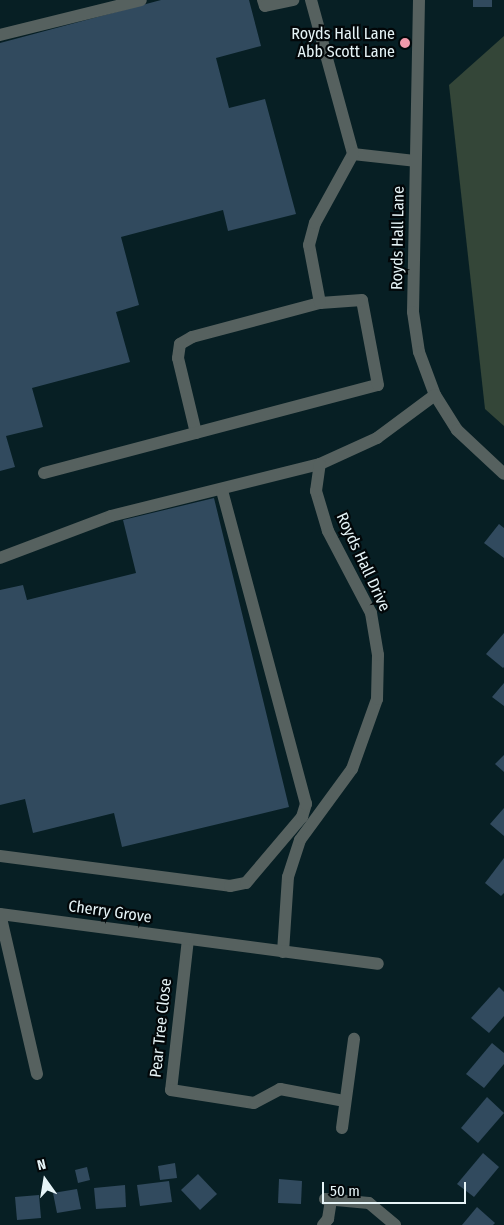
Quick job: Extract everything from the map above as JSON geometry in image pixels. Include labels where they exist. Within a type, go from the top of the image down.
[{"type":"street","points":[[0,35],[141,0]]},
{"type":"street","points":[[263,0],[265,6],[293,0]]},
{"type":"street","points":[[311,0],[353,154],[314,223],[309,245],[320,303]]},
{"type":"street","name":"Royds Hall Lane","points":[[418,0],[413,312],[419,352],[435,395],[457,430],[504,474]]},
{"type":"street","points":[[353,154],[415,161]]},
{"type":"street","points":[[44,473],[378,386],[362,300],[320,303],[192,337],[180,344],[178,358],[196,433]]},
{"type":"street","points":[[0,558],[111,516],[248,484],[320,464],[377,438],[435,395]]},
{"type":"street","name":"Royds Hall Drive","points":[[283,952],[288,877],[300,840],[352,769],[377,700],[378,655],[371,612],[328,531],[316,491],[320,464]]},
{"type":"street","points":[[0,856],[230,886],[246,883],[302,817],[306,804],[222,490]]},
{"type":"street","name":"Cherry Grove","points":[[38,1074],[0,914],[378,964]]},
{"type":"street","name":"Pear Tree Close","points":[[188,939],[171,1090],[254,1103],[280,1089],[345,1101]]},
{"type":"street","points":[[342,1128],[354,1039]]},
{"type":"street","points":[[323,1225],[328,1218],[328,1199],[369,1203],[396,1225]]},
{"type":"green space","points":[[504,36],[504,426],[485,409],[449,85]]},
{"type":"building","points":[[161,0],[249,0],[261,46],[216,58],[229,108],[265,99],[296,214],[228,231],[223,210],[121,237],[139,305],[116,312],[130,362],[32,388],[43,427],[6,436],[15,467],[0,471],[0,43]]},
{"type":"building","points":[[473,0],[492,0],[492,7],[473,7]]},
{"type":"building","points":[[214,498],[289,807],[122,847],[114,813],[33,833],[25,799],[0,805],[0,590],[23,585],[27,600],[136,573],[123,520]]},
{"type":"building","points":[[499,524],[504,528],[504,558],[484,543]]},
{"type":"building","points":[[504,633],[504,667],[503,668],[486,654]]},
{"type":"building","points":[[504,683],[504,706],[492,697]]},
{"type":"building","points":[[504,755],[504,772],[495,764]]},
{"type":"building","points":[[504,808],[504,836],[490,824]]},
{"type":"building","points":[[504,858],[504,893],[501,896],[485,883]]},
{"type":"building","points":[[499,987],[504,992],[504,1016],[489,1033],[471,1018]]},
{"type":"building","points":[[492,1043],[504,1053],[504,1064],[484,1088],[466,1074]]},
{"type":"building","points":[[487,1097],[504,1113],[478,1143],[461,1128]]},
{"type":"building","points":[[483,1153],[499,1167],[474,1197],[457,1184]]},
{"type":"building","points":[[175,1163],[177,1178],[160,1180],[158,1166]]},
{"type":"building","points":[[87,1167],[90,1180],[78,1183],[75,1170]]},
{"type":"building","points":[[198,1174],[217,1194],[200,1210],[181,1190]]},
{"type":"building","points":[[279,1179],[302,1181],[301,1204],[278,1203]]},
{"type":"building","points":[[169,1181],[172,1202],[140,1206],[137,1185]]},
{"type":"building","points":[[125,1185],[126,1207],[96,1209],[94,1188]]},
{"type":"building","points":[[77,1189],[81,1209],[57,1213],[53,1193]]},
{"type":"building","points":[[39,1195],[41,1218],[17,1220],[15,1197]]},
{"type":"building","points":[[477,1207],[495,1223],[493,1225],[462,1225]]},
{"type":"place","name":"Royds Hall Lane Abb Scott Lane","points":[[405,43]]}]
